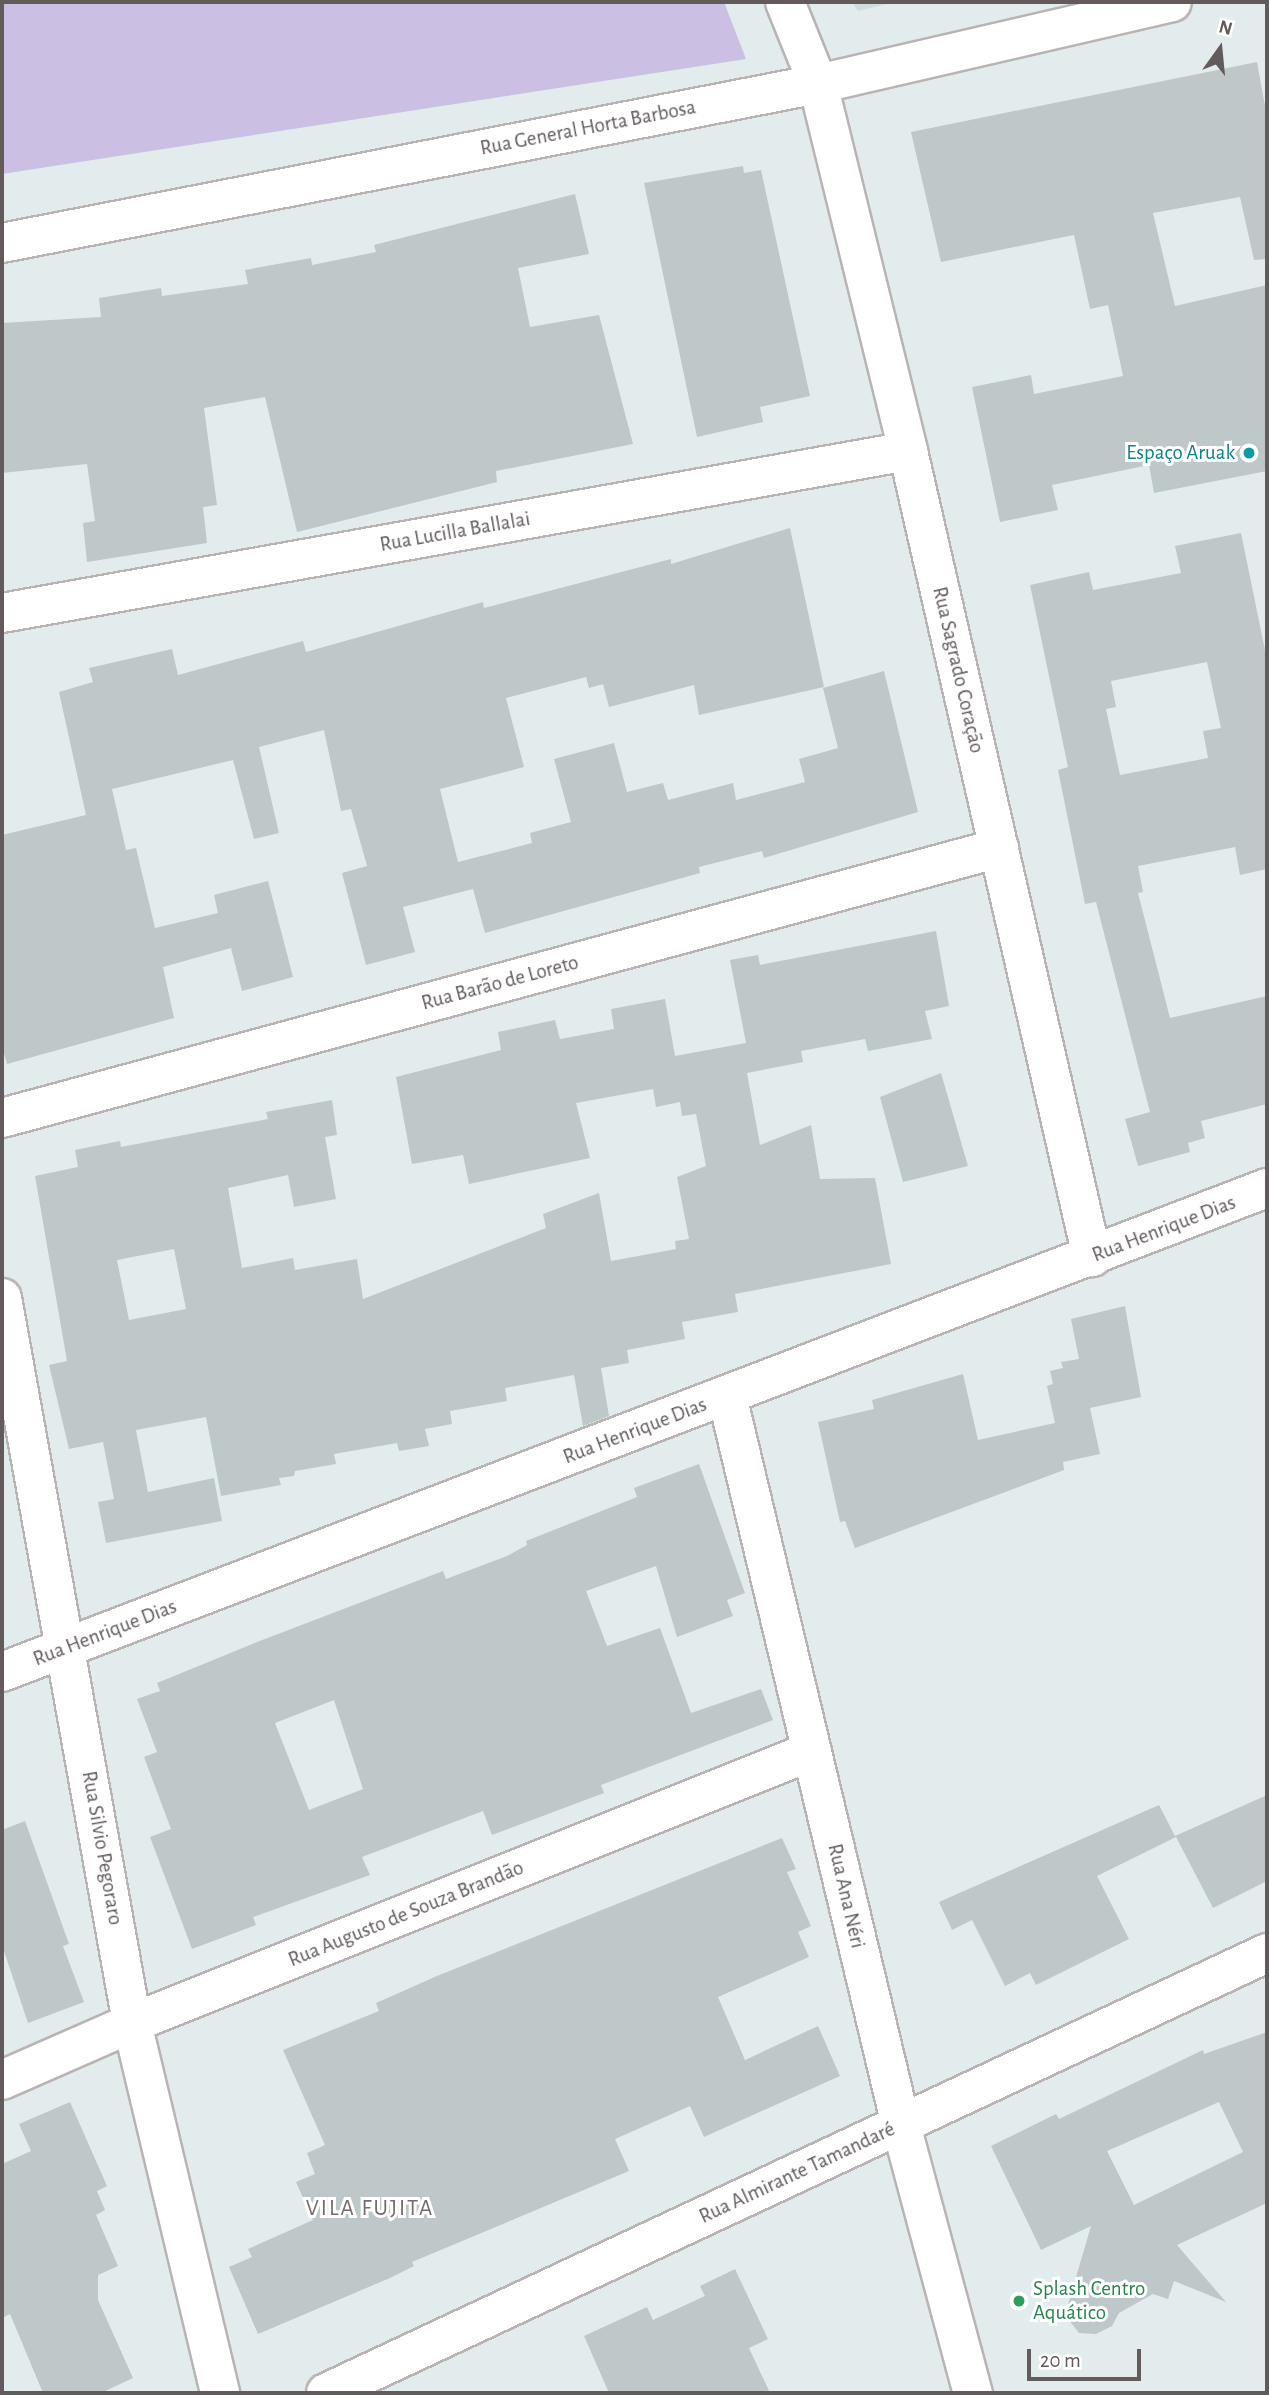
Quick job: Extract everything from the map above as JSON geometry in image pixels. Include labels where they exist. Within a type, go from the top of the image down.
[{"type":"street","name":"Rua Sagrado Coração","points":[[785,2],[818,84],[908,451],[1092,1257]]},
{"type":"street","name":"Rua General Horta Barbosa","points":[[2,243],[818,84],[1172,2]]},
{"type":"street","name":"Rua Lucilla Ballalai","points":[[2,613],[908,451]]},
{"type":"street","name":"Rua Barão de Loreto","points":[[2,1118],[999,848]]},
{"type":"street","name":"Rua Henrique Dias","points":[[2,1672],[1267,1188]]},
{"type":"street","name":"Rua Silvio Pegoraro","points":[[2,1298],[11,1398],[68,1647],[132,2023],[220,2393]]},
{"type":"street","name":"Rua Ana Néri","points":[[727,1396],[901,2124],[973,2393]]},
{"type":"street","name":"Rua Augusto de Souza Brandão","points":[[2,2080],[132,2023],[812,1751]]},
{"type":"street","name":"Rua Almirante Tamandaré","points":[[326,2393],[1267,1953]]},
{"type":"shaded area","points":[[2,2],[724,2],[746,59],[2,174]]},
{"type":"shaded area","points":[[852,2],[895,2],[858,11]]},
{"type":"building","points":[[1257,62],[1267,117],[1267,259],[1254,260],[1240,197],[1153,213],[1175,306],[1267,285],[1267,471],[1154,493],[1149,465],[1052,485],[1058,510],[1000,522],[972,387],[1031,375],[1034,394],[1123,376],[1108,305],[1090,309],[1074,235],[941,262],[911,132]]},
{"type":"building","points":[[743,166],[744,173],[761,170],[810,396],[760,407],[763,422],[697,437],[644,183]]},
{"type":"building","points":[[575,194],[589,254],[518,268],[530,327],[599,315],[633,444],[496,471],[497,482],[297,532],[265,397],[204,408],[217,505],[203,507],[207,543],[87,562],[83,523],[95,521],[87,464],[2,473],[2,323],[101,317],[99,298],[161,288],[162,296],[248,284],[245,270],[311,258],[312,265],[376,252],[374,245]]},
{"type":"building","points":[[790,528],[824,687],[699,715],[694,685],[609,707],[603,684],[589,688],[586,677],[506,698],[524,767],[440,789],[458,862],[532,843],[530,833],[571,822],[554,759],[614,743],[627,792],[663,783],[668,800],[733,783],[736,800],[805,782],[799,759],[838,748],[823,688],[884,671],[918,812],[764,858],[762,851],[699,867],[700,873],[485,933],[473,889],[403,907],[415,952],[366,965],[342,873],[367,866],[351,809],[341,811],[324,730],[259,747],[279,833],[254,839],[233,760],[112,789],[126,850],[136,848],[155,928],[218,913],[214,895],[268,881],[293,977],[242,991],[231,948],[163,967],[174,1018],[7,1064],[2,1046],[2,835],[86,815],[59,692],[93,682],[89,668],[172,649],[178,675],[303,641],[306,652],[483,602],[484,608],[671,559],[671,564]]},
{"type":"building","points":[[1241,533],[1267,660],[1267,869],[1240,875],[1235,847],[1138,866],[1143,892],[1138,893],[1170,1018],[1267,996],[1267,1104],[1201,1121],[1205,1138],[1188,1143],[1190,1152],[1138,1166],[1125,1119],[1150,1112],[1096,902],[1085,904],[1058,770],[1068,767],[1030,585],[1089,572],[1093,590],[1181,573],[1175,546]],"holes":[[[1207,662],[1221,728],[1203,731],[1208,758],[1120,775],[1106,709],[1116,707],[1111,681]]]},
{"type":"building","points":[[936,931],[949,1006],[925,1011],[932,1039],[868,1051],[865,1039],[801,1051],[803,1062],[747,1073],[760,1145],[811,1125],[820,1179],[875,1178],[891,1264],[735,1294],[738,1312],[682,1322],[685,1339],[627,1350],[629,1363],[601,1368],[609,1416],[583,1426],[574,1375],[505,1388],[507,1401],[450,1411],[452,1424],[425,1429],[429,1446],[399,1451],[397,1443],[334,1454],[336,1464],[295,1471],[294,1476],[279,1478],[281,1485],[221,1496],[206,1417],[136,1430],[148,1492],[214,1478],[222,1521],[106,1543],[98,1502],[114,1499],[103,1442],[69,1449],[49,1365],[67,1361],[35,1176],[78,1167],[75,1150],[120,1141],[121,1147],[268,1119],[266,1112],[332,1100],[337,1135],[325,1137],[336,1199],[294,1207],[288,1175],[228,1188],[242,1268],[293,1258],[295,1270],[357,1259],[363,1299],[546,1228],[543,1214],[599,1193],[611,1261],[676,1249],[675,1241],[689,1239],[677,1177],[706,1166],[696,1114],[682,1116],[680,1102],[656,1107],[653,1089],[576,1103],[590,1158],[469,1184],[463,1155],[412,1164],[396,1077],[501,1050],[498,1032],[555,1020],[560,1039],[614,1029],[611,1009],[665,999],[675,1056],[746,1043],[730,960],[758,955],[760,965]],"holes":[[[174,1249],[186,1309],[129,1320],[117,1260]]]},
{"type":"building","points":[[941,1073],[968,1166],[903,1182],[880,1097]]},
{"type":"building","points":[[1125,1306],[1141,1397],[1090,1408],[1100,1454],[1063,1462],[1064,1470],[855,1548],[845,1521],[840,1522],[818,1422],[874,1409],[872,1400],[963,1374],[978,1440],[1055,1423],[1047,1386],[1053,1384],[1050,1371],[1063,1368],[1061,1362],[1079,1359],[1071,1319]]},
{"type":"building","points":[[699,1464],[745,1593],[727,1600],[733,1616],[677,1637],[656,1566],[586,1591],[607,1646],[660,1628],[691,1713],[761,1689],[773,1720],[601,1785],[604,1793],[492,1835],[483,1811],[362,1857],[370,1875],[253,1917],[256,1925],[192,1949],[150,1837],[171,1829],[144,1757],[157,1752],[137,1699],[160,1691],[157,1683],[257,1642],[443,1571],[446,1579],[507,1556],[527,1545],[526,1541],[637,1497],[634,1488]],"holes":[[[334,1700],[363,1789],[309,1810],[275,1723]]]},
{"type":"building","points":[[1267,1795],[1267,1881],[1213,1908],[1176,1837],[1097,1876],[1129,1939],[1036,1985],[1030,1973],[1005,1986],[972,1920],[952,1930],[939,1902],[1159,1805],[1175,1836]]},
{"type":"building","points":[[25,1821],[69,1944],[63,1946],[84,2002],[28,2023],[2,1945],[2,1830]]},
{"type":"building","points":[[782,1838],[796,1869],[787,1872],[811,1926],[798,1932],[809,1957],[718,1997],[745,2060],[818,2026],[840,2076],[704,2137],[690,2106],[615,2139],[629,2171],[412,2262],[414,2266],[390,2278],[258,2334],[229,2267],[252,2257],[248,2249],[313,2220],[296,2182],[315,2174],[307,2153],[325,2145],[283,2050],[379,2011],[376,2003],[437,1976]]},
{"type":"building","points":[[1267,2032],[1267,2203],[1177,2245],[1226,2302],[1174,2281],[1168,2299],[1153,2294],[1119,2313],[1112,2326],[1096,2334],[1079,2333],[1065,2315],[1091,2226],[1041,2250],[991,2146],[1056,2114],[1059,2119],[1203,2050],[1204,2054]],"holes":[[[1219,2102],[1243,2152],[1134,2205],[1107,2151]]]},
{"type":"building","points":[[70,2102],[107,2186],[97,2191],[105,2210],[96,2215],[118,2266],[98,2275],[98,2300],[133,2378],[101,2393],[43,2393],[10,2314],[2,2318],[2,2164],[31,2151],[19,2124]]},
{"type":"building","points":[[735,2269],[768,2339],[749,2348],[770,2393],[609,2393],[584,2336],[647,2307],[653,2320],[705,2296],[700,2286]]},
{"type":"place","name":"Espaço Aruak","points":[[1249,453]]},
{"type":"place","name":"Splash Centro Aquático","points":[[1019,2301]]},
{"type":"district","name":"VILA FUJITA","points":[[370,2209]]}]
